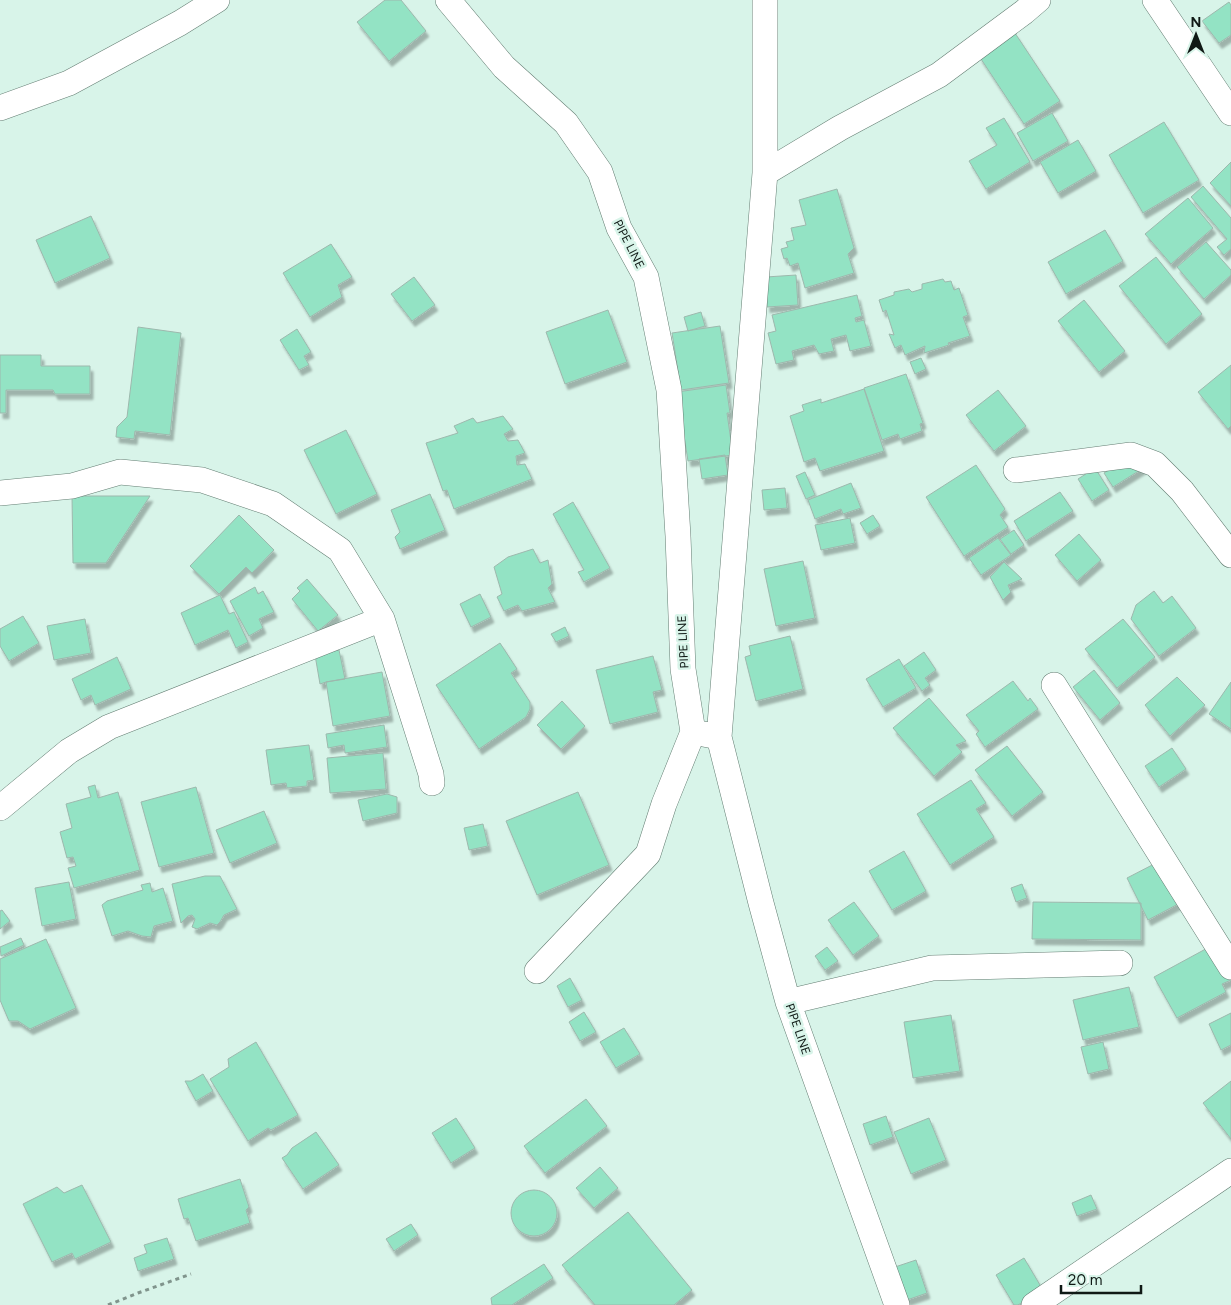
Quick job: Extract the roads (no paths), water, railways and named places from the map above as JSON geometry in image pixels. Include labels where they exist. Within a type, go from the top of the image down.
[{"type":"street","points":[[0,108],[70,83],[180,23],[217,0]]},
{"type":"street","name":"PIPE LINE","points":[[448,0],[504,67],[566,123],[600,172],[619,228],[646,276],[669,390],[678,536],[683,669],[693,732]]},
{"type":"street","name":"PIPE LINE","points":[[766,0],[765,173],[719,737],[788,1002],[896,1305]]},
{"type":"street","points":[[765,173],[840,128],[939,75],[1038,0]]},
{"type":"street","points":[[1155,0],[1231,113]]},
{"type":"street","points":[[1016,470],[1131,456],[1155,464],[1182,491],[1231,555]]},
{"type":"street","points":[[0,493],[72,486],[120,472],[202,480],[273,504],[340,550],[382,620],[431,774],[432,784]]},
{"type":"street","points":[[0,808],[70,751],[108,727],[382,620]]},
{"type":"street","points":[[1054,685],[1231,967]]},
{"type":"street","points":[[536,971],[648,854],[664,804],[693,732],[719,737]]},
{"type":"street","points":[[788,1002],[932,968],[1120,963]]},
{"type":"street","points":[[1034,1305],[1231,1171]]}]
